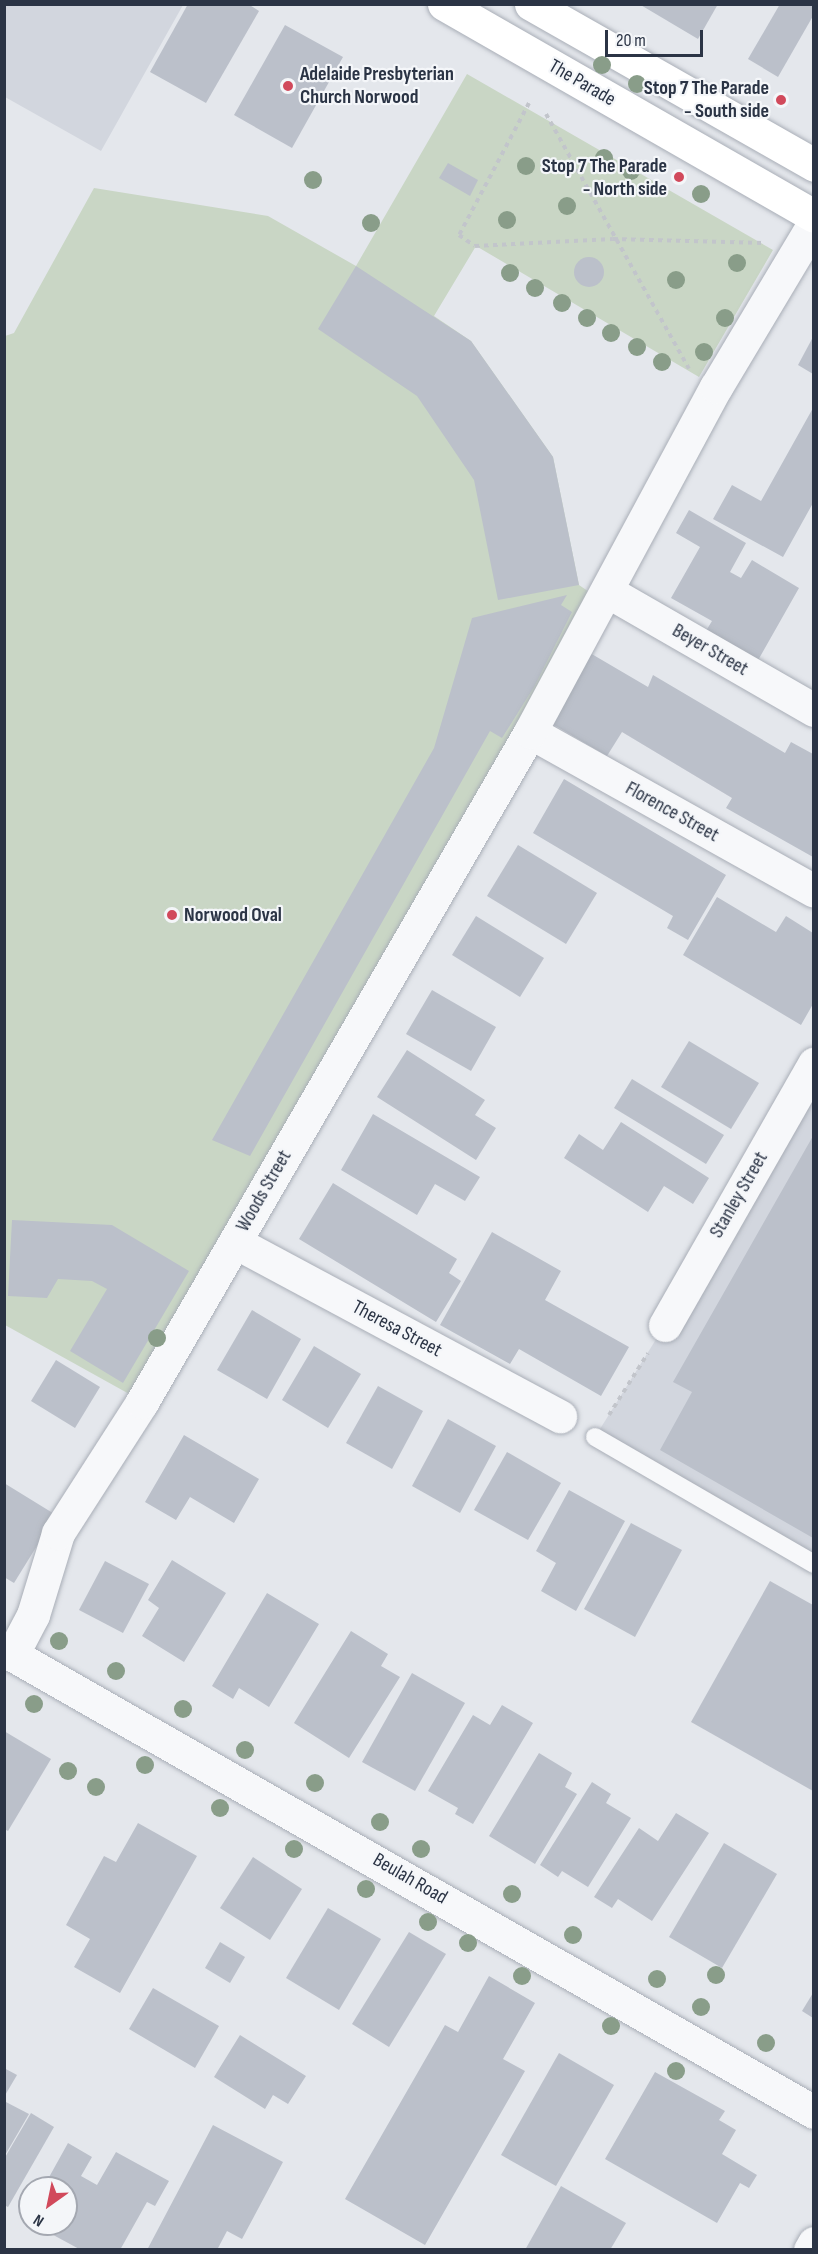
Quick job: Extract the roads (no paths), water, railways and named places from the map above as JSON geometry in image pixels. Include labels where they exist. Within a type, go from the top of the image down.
[{"type":"main road","name":"The Parade","points":[[444,4],[813,216]]},
{"type":"main road","points":[[531,4],[813,165]]},
{"type":"street","name":"Woods Street","points":[[8,1652],[33,1615],[58,1533],[142,1402],[462,851],[530,732],[716,387],[813,223]]},
{"type":"street","name":"Beyer Street","points":[[607,591],[813,710]]},
{"type":"street","name":"Florence Street","points":[[530,732],[813,891]]},
{"type":"street","name":"Stanley Street","points":[[665,1325],[813,1064]]},
{"type":"street","name":"Theresa Street","points":[[235,1242],[560,1416]]},
{"type":"street","name":"Beulah Road","points":[[8,1652],[813,2112]]},
{"type":"street","points":[[810,2250],[813,2243]]},
{"type":"lane","points":[[595,1437],[813,1564]]},
{"type":"place","name":"Adelaide Presbyterian Church Norwood","points":[[288,86]]},
{"type":"place","name":"Stop 7 The Parade - South side","points":[[781,100]]},
{"type":"place","name":"Stop 7 The Parade - North side","points":[[679,177]]},
{"type":"place","name":"Norwood Oval","points":[[172,915]]}]
